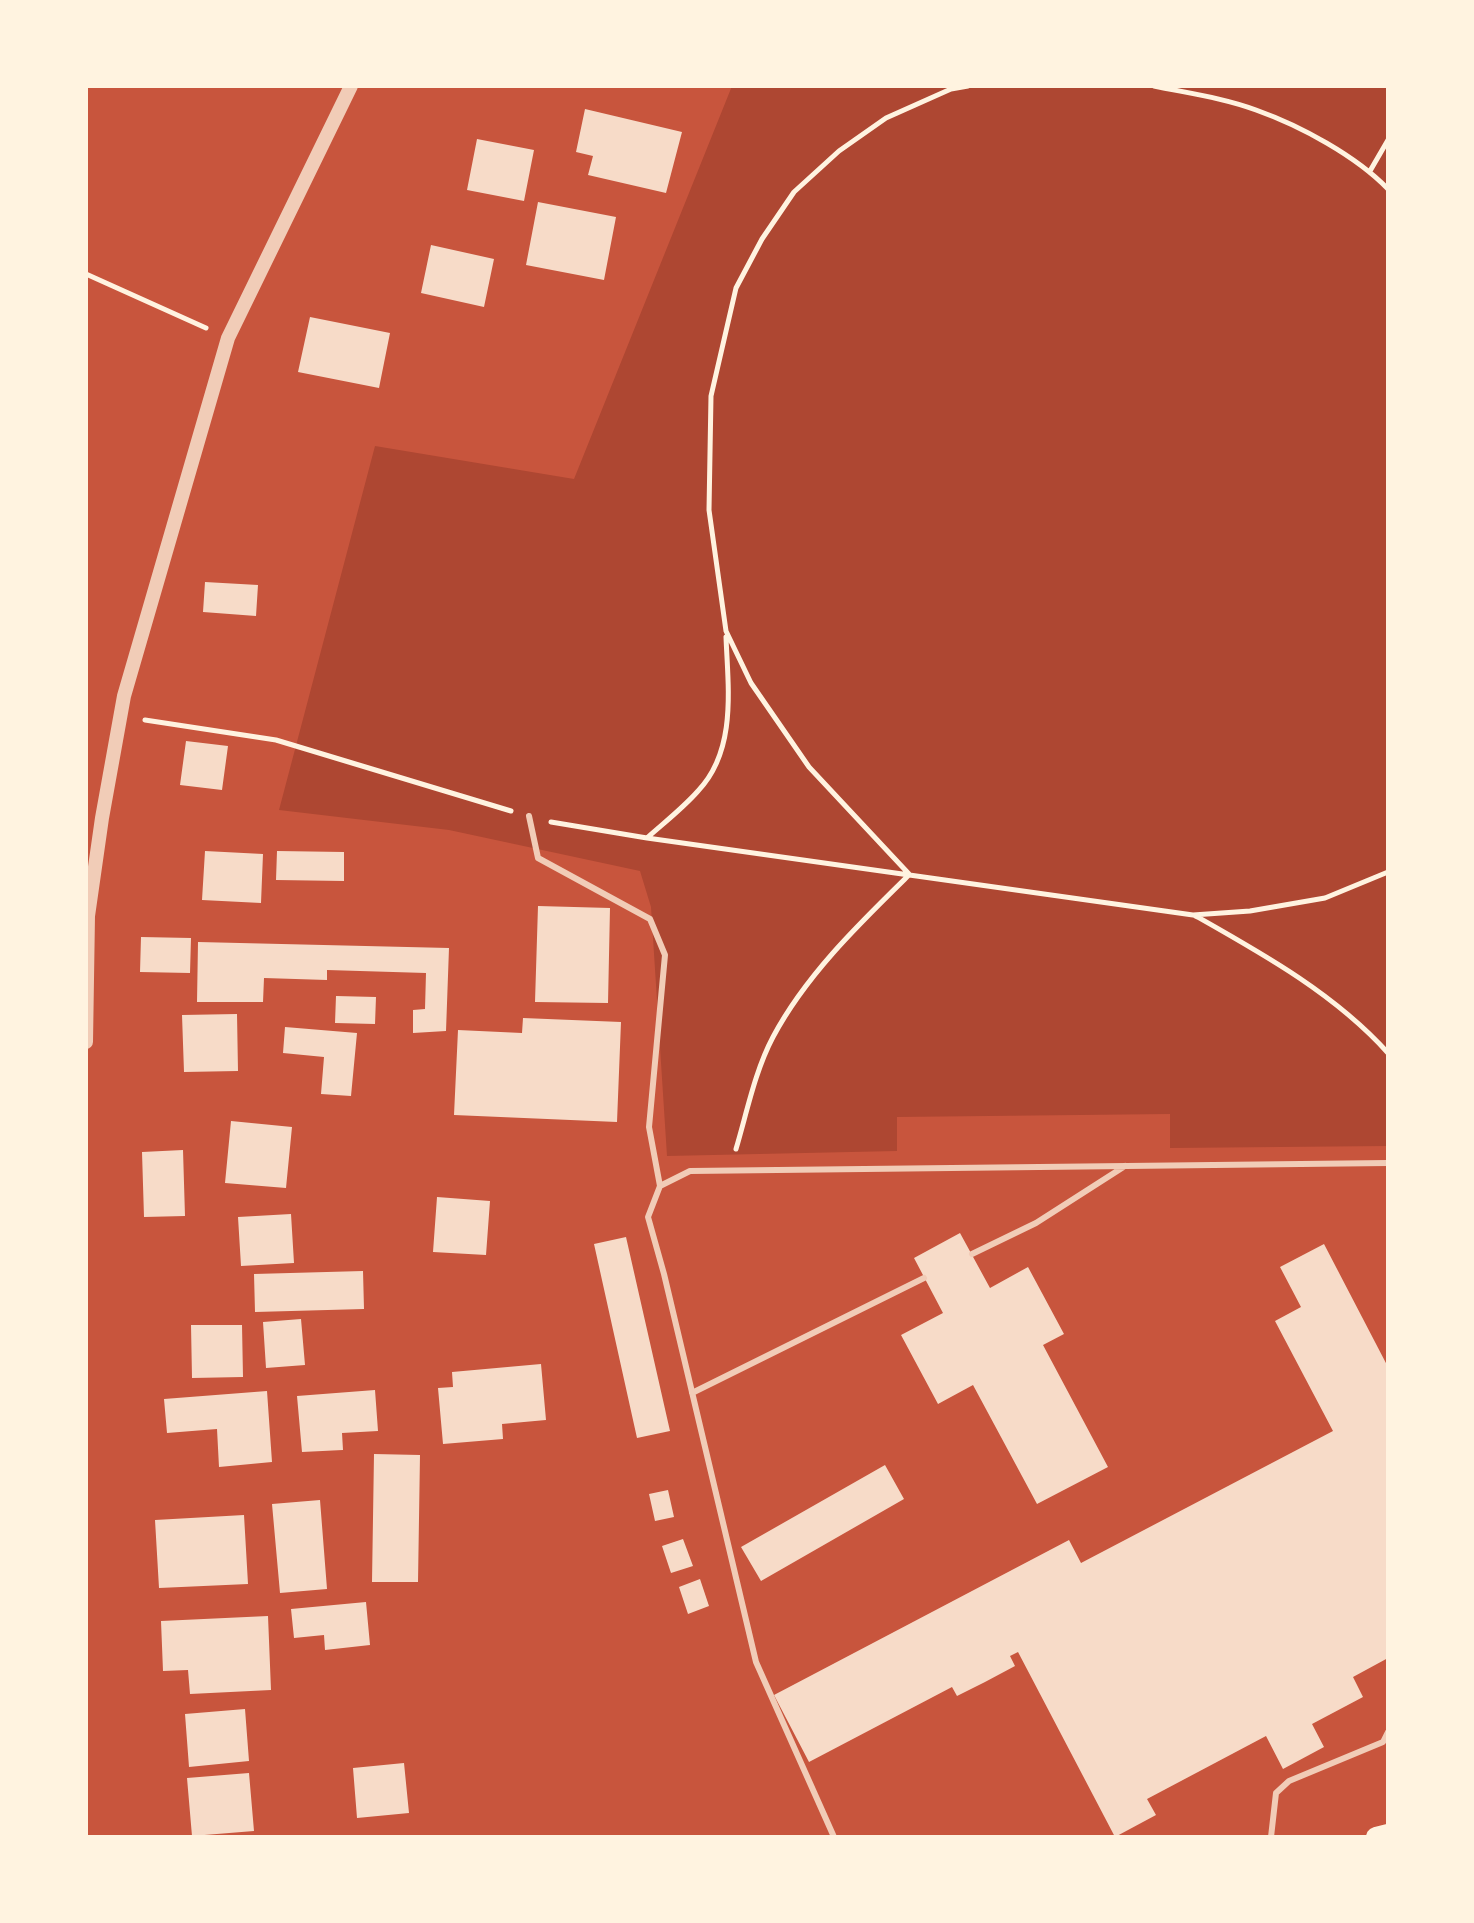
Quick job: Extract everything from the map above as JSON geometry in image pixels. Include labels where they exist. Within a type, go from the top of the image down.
[{"type":"main road","points":[[1376,1837],[1388,1834]]},
{"type":"street","points":[[86,1042],[88,916],[124,696],[228,338],[351,86]]},
{"type":"lane","points":[[529,816],[538,858],[650,919],[665,955],[649,1127],[660,1186],[648,1217],[756,1662],[834,1837]]},
{"type":"lane","points":[[660,1186],[690,1171],[1388,1163]]},
{"type":"lane","points":[[972,1254],[1036,1223],[1125,1166]]},
{"type":"lane","points":[[692,1393],[924,1278]]},
{"type":"lane","points":[[1271,1837],[1276,1793],[1289,1781],[1383,1742],[1388,1732]]},
{"type":"lane","points":[[1383,1742],[1388,1751]]},
{"type":"path","points":[[647,838],[700,789],[715,766],[726,733],[726,631],[709,510],[708,457],[711,396],[736,288],[762,239],[794,192],[839,151],[886,118],[951,89],[968,86]]},
{"type":"path","points":[[1154,86],[1256,110],[1316,138],[1370,171],[1388,189]]},
{"type":"path","points":[[1370,171],[1388,140]]},
{"type":"path","points":[[86,274],[228,338]]},
{"type":"path","points":[[726,631],[751,683],[809,767],[909,875],[1193,915],[1250,911],[1325,898],[1388,872]]},
{"type":"path","points":[[730,1171],[752,1093],[773,1038],[809,982],[850,933],[909,875]]},
{"type":"path","points":[[1193,915],[1245,944],[1315,990],[1362,1024],[1388,1053]]},
{"type":"shaded area","points":[[732,86],[1388,86],[1388,1146],[1170,1148],[1170,1114],[897,1117],[897,1151],[667,1156],[651,907],[640,871],[449,830],[279,810],[375,446],[574,479]]},
{"type":"building","points":[[585,109],[682,132],[666,193],[588,175],[593,156],[576,152]]},
{"type":"building","points":[[477,139],[534,150],[524,201],[467,190]]},
{"type":"building","points":[[538,202],[616,217],[604,280],[526,265]]},
{"type":"building","points":[[431,245],[494,259],[484,307],[421,293]]},
{"type":"building","points":[[310,317],[390,333],[379,388],[298,372]]},
{"type":"building","points":[[205,582],[258,585],[256,616],[203,612]]},
{"type":"building","points":[[186,741],[228,746],[222,790],[180,785]]},
{"type":"building","points":[[205,851],[263,854],[261,903],[202,900]]},
{"type":"building","points":[[277,851],[344,852],[344,881],[276,880]]},
{"type":"building","points":[[538,906],[610,908],[608,1003],[535,1002]]},
{"type":"building","points":[[141,937],[191,938],[190,973],[140,972]]},
{"type":"building","points":[[198,942],[449,948],[446,1031],[413,1033],[413,1010],[425,1009],[426,973],[327,970],[327,980],[264,978],[263,1002],[197,1002]]},
{"type":"building","points":[[336,996],[376,997],[375,1024],[335,1023]]},
{"type":"building","points":[[237,1014],[238,1071],[184,1072],[182,1015]]},
{"type":"building","points":[[523,1018],[621,1022],[617,1122],[454,1115],[458,1030],[522,1033]]},
{"type":"building","points":[[285,1027],[357,1033],[351,1096],[321,1094],[324,1057],[283,1053]]},
{"type":"building","points":[[231,1121],[292,1127],[286,1188],[225,1183]]},
{"type":"building","points":[[183,1150],[185,1216],[144,1217],[142,1152]]},
{"type":"building","points":[[437,1197],[490,1201],[486,1255],[433,1252]]},
{"type":"building","points":[[291,1214],[294,1263],[241,1266],[238,1217]]},
{"type":"building","points":[[960,1233],[990,1288],[1028,1267],[1064,1334],[1043,1345],[1108,1467],[1037,1504],[973,1385],[938,1404],[901,1335],[943,1313],[914,1258]]},
{"type":"building","points":[[626,1237],[670,1431],[637,1438],[594,1244]]},
{"type":"building","points":[[1324,1244],[1388,1367],[1388,1658],[1353,1677],[1363,1697],[1312,1724],[1324,1747],[1283,1769],[1266,1736],[1147,1799],[1156,1815],[1115,1837],[1018,1652],[1010,1656],[1015,1666],[985,1682],[957,1696],[952,1687],[809,1762],[774,1695],[1069,1540],[1081,1563],[1333,1431],[1275,1321],[1301,1307],[1280,1267]]},
{"type":"building","points":[[363,1271],[364,1309],[255,1312],[254,1274]]},
{"type":"building","points":[[301,1319],[305,1365],[266,1368],[263,1322]]},
{"type":"building","points":[[191,1325],[242,1325],[243,1377],[192,1378]]},
{"type":"building","points":[[541,1364],[546,1420],[502,1424],[503,1439],[443,1444],[438,1388],[453,1387],[452,1372]]},
{"type":"building","points":[[375,1390],[378,1431],[342,1433],[343,1450],[302,1452],[297,1396]]},
{"type":"building","points":[[267,1391],[272,1462],[219,1467],[217,1429],[167,1433],[164,1399]]},
{"type":"building","points":[[374,1454],[420,1455],[418,1582],[372,1582]]},
{"type":"building","points":[[885,1465],[904,1499],[761,1581],[741,1547]]},
{"type":"building","points":[[668,1490],[674,1517],[655,1521],[649,1494]]},
{"type":"building","points":[[320,1500],[327,1589],[280,1593],[272,1504]]},
{"type":"building","points":[[244,1515],[248,1584],[159,1588],[155,1520]]},
{"type":"building","points":[[683,1539],[693,1566],[671,1573],[662,1546]]},
{"type":"building","points":[[700,1579],[709,1606],[688,1614],[679,1587]]},
{"type":"building","points":[[366,1602],[370,1645],[325,1650],[324,1635],[294,1638],[291,1609]]},
{"type":"building","points":[[268,1616],[271,1690],[190,1694],[188,1670],[163,1671],[161,1621]]},
{"type":"building","points":[[245,1709],[249,1761],[189,1767],[185,1714]]},
{"type":"building","points":[[404,1763],[409,1813],[357,1818],[353,1768]]},
{"type":"building","points":[[249,1773],[254,1831],[192,1836],[187,1778]]}]
